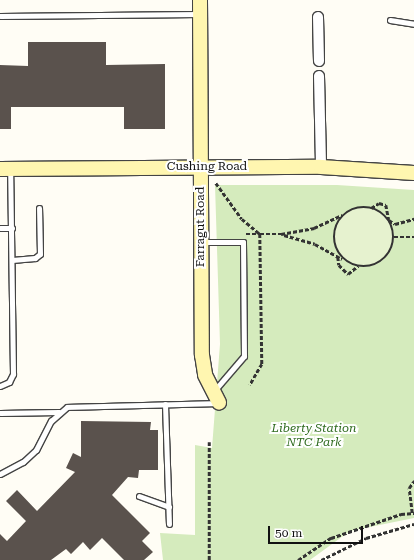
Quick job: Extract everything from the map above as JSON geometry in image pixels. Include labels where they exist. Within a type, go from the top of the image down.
[{"type":"street","name":"Farragut Road","points":[[200,0],[202,355],[215,398]]},
{"type":"street","points":[[318,17],[319,61]]},
{"type":"street","points":[[319,76],[321,167]]},
{"type":"street","name":"Cushing Road","points":[[5,169],[321,167],[413,171]]},
{"type":"lane","points":[[0,16],[200,14]]},
{"type":"lane","points":[[390,20],[414,24]]},
{"type":"lane","points":[[0,386],[9,382],[13,374],[12,228],[5,169]]},
{"type":"lane","points":[[12,260],[35,258],[40,254],[39,208]]},
{"type":"lane","points":[[0,228],[12,228]]},
{"type":"lane","points":[[0,413],[59,412],[76,405],[165,404],[215,398],[244,356],[243,242],[201,242]]},
{"type":"lane","points":[[165,404],[169,524]]},
{"type":"lane","points":[[0,474],[23,462],[36,450],[59,412]]},
{"type":"lane","points":[[139,496],[168,507]]},
{"type":"path","points":[[216,183],[242,219],[260,234],[262,364],[250,385]]},
{"type":"path","points":[[281,234],[315,244],[347,262],[358,266],[373,266],[384,260],[392,247],[394,237],[386,205],[379,203],[371,208]]},
{"type":"path","points":[[238,234],[281,234],[323,226],[360,207],[371,208],[395,224],[414,219]]},
{"type":"path","points":[[346,213],[338,222],[334,237],[339,253],[347,262]]},
{"type":"path","points":[[394,237],[414,237]]},
{"type":"path","points":[[338,257],[339,265],[344,272],[352,273],[358,266]]},
{"type":"path","points":[[209,442],[209,560]]},
{"type":"path","points":[[298,560],[330,538],[401,514],[413,513],[409,488],[414,481]]},
{"type":"path","points":[[321,560],[366,538],[414,524]]},
{"type":"green space","name":"Liberty Station NTC Park","points":[[215,185],[337,185],[414,190],[414,518],[350,531],[310,560],[163,560],[160,533],[195,535],[195,445],[212,448],[220,344]]},
{"type":"green space","points":[[364,207],[381,212],[389,220],[394,237],[389,254],[381,262],[364,267],[347,262],[339,254],[334,237],[339,220],[347,212]]},
{"type":"building","points":[[28,42],[106,42],[106,65],[165,64],[165,129],[124,129],[124,107],[11,107],[11,129],[0,129],[0,65],[28,66]]},
{"type":"building","points":[[81,421],[151,422],[150,430],[158,430],[158,470],[139,470],[138,478],[128,477],[112,495],[150,533],[142,541],[153,552],[144,560],[124,560],[102,538],[90,550],[83,542],[71,554],[66,549],[51,560],[0,560],[0,534],[7,541],[26,521],[6,501],[17,490],[37,511],[75,472],[66,468],[73,453],[81,457]]}]
